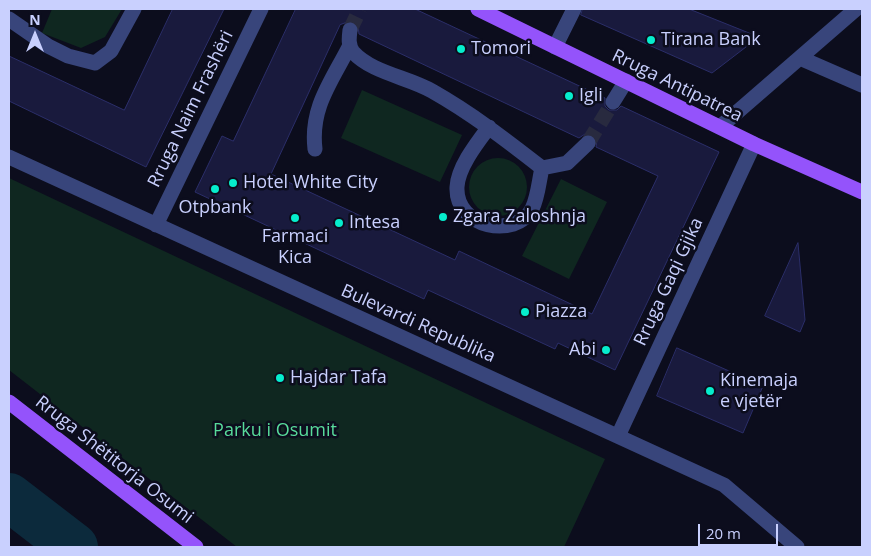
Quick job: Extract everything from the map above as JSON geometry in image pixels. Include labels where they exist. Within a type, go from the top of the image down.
[{"type":"main road","name":"Rruga Antipatrea","points":[[478,9],[754,144],[862,192]]},
{"type":"main road","name":"Rruga Shëtitorja Osumi","points":[[9,402],[196,547]]},
{"type":"street","points":[[9,19],[48,46],[68,56],[95,63],[111,51],[134,9]]},
{"type":"street","name":"Rruga Naim Frashëri","points":[[156,225],[261,9]]},
{"type":"street","points":[[555,47],[574,9]]},
{"type":"street","points":[[720,127],[856,9]]},
{"type":"street","points":[[315,149],[313,130],[316,114],[321,98],[350,37],[353,51],[366,63],[429,89],[488,127],[542,168],[567,163],[588,143]]},
{"type":"street","points":[[800,58],[862,85]]},
{"type":"street","points":[[613,102],[626,81]]},
{"type":"street","points":[[488,127],[468,156],[456,186],[459,200],[466,215],[485,225],[512,224],[523,218],[531,210],[542,168]]},
{"type":"street","name":"Rruga Gaqi Gjika","points":[[618,436],[754,144]]},
{"type":"street","name":"Bulevardi Republika","points":[[9,157],[724,485],[797,547]]},
{"type":"green space","points":[[52,9],[122,9],[105,37],[81,48],[42,33]]},
{"type":"green space","points":[[362,90],[462,135],[440,182],[341,138]]},
{"type":"green space","points":[[492,158],[504,158],[519,166],[527,181],[527,193],[519,208],[504,216],[492,216],[477,208],[469,193],[469,181],[477,166]]},
{"type":"green space","name":"Parku i Osumit","points":[[9,178],[605,459],[564,547],[237,547],[9,370]]},
{"type":"green space","points":[[561,179],[607,202],[569,279],[522,256]]},
{"type":"building","points":[[173,9],[224,9],[146,167],[9,101],[9,56],[124,110]]},
{"type":"building","points":[[296,9],[415,9],[605,98],[605,106],[609,110],[617,110],[621,106],[719,152],[615,370],[558,343],[555,349],[428,290],[424,299],[195,192],[222,136],[233,141]],"holes":[[[351,21],[358,26],[359,34],[579,138],[585,134],[591,134],[597,140],[596,147],[658,176],[592,314],[459,251],[455,260],[271,174],[340,25]]]},
{"type":"building","points":[[583,9],[689,9],[759,37],[712,73],[581,15]]},
{"type":"building","points":[[798,243],[805,320],[800,332],[765,316]]},
{"type":"building","name":"Kinemaja e vjetër","points":[[677,348],[763,386],[743,433],[657,396]]},
{"type":"waterway","points":[[9,497],[74,547]]},
{"type":"tunnel","points":[[350,30],[360,9]]},
{"type":"tunnel","points":[[588,143],[613,102]]},
{"type":"place","name":"Tirana Bank","points":[[651,40]]},
{"type":"place","name":"Tomori","points":[[461,49]]},
{"type":"place","name":"Igli","points":[[569,96]]},
{"type":"place","name":"Hotel White City","points":[[233,183]]},
{"type":"place","name":"Otpbank","points":[[215,189]]},
{"type":"place","name":"Zgara Zaloshnja","points":[[443,217]]},
{"type":"place","name":"Farmaci Kica","points":[[295,218]]},
{"type":"place","name":"Intesa","points":[[339,223]]},
{"type":"place","name":"Piazza","points":[[525,312]]},
{"type":"place","name":"Abi","points":[[606,350]]},
{"type":"place","name":"Hajdar Tafa","points":[[280,378]]},
{"type":"place","name":"Kinemaja e vjetër","points":[[710,391]]}]
